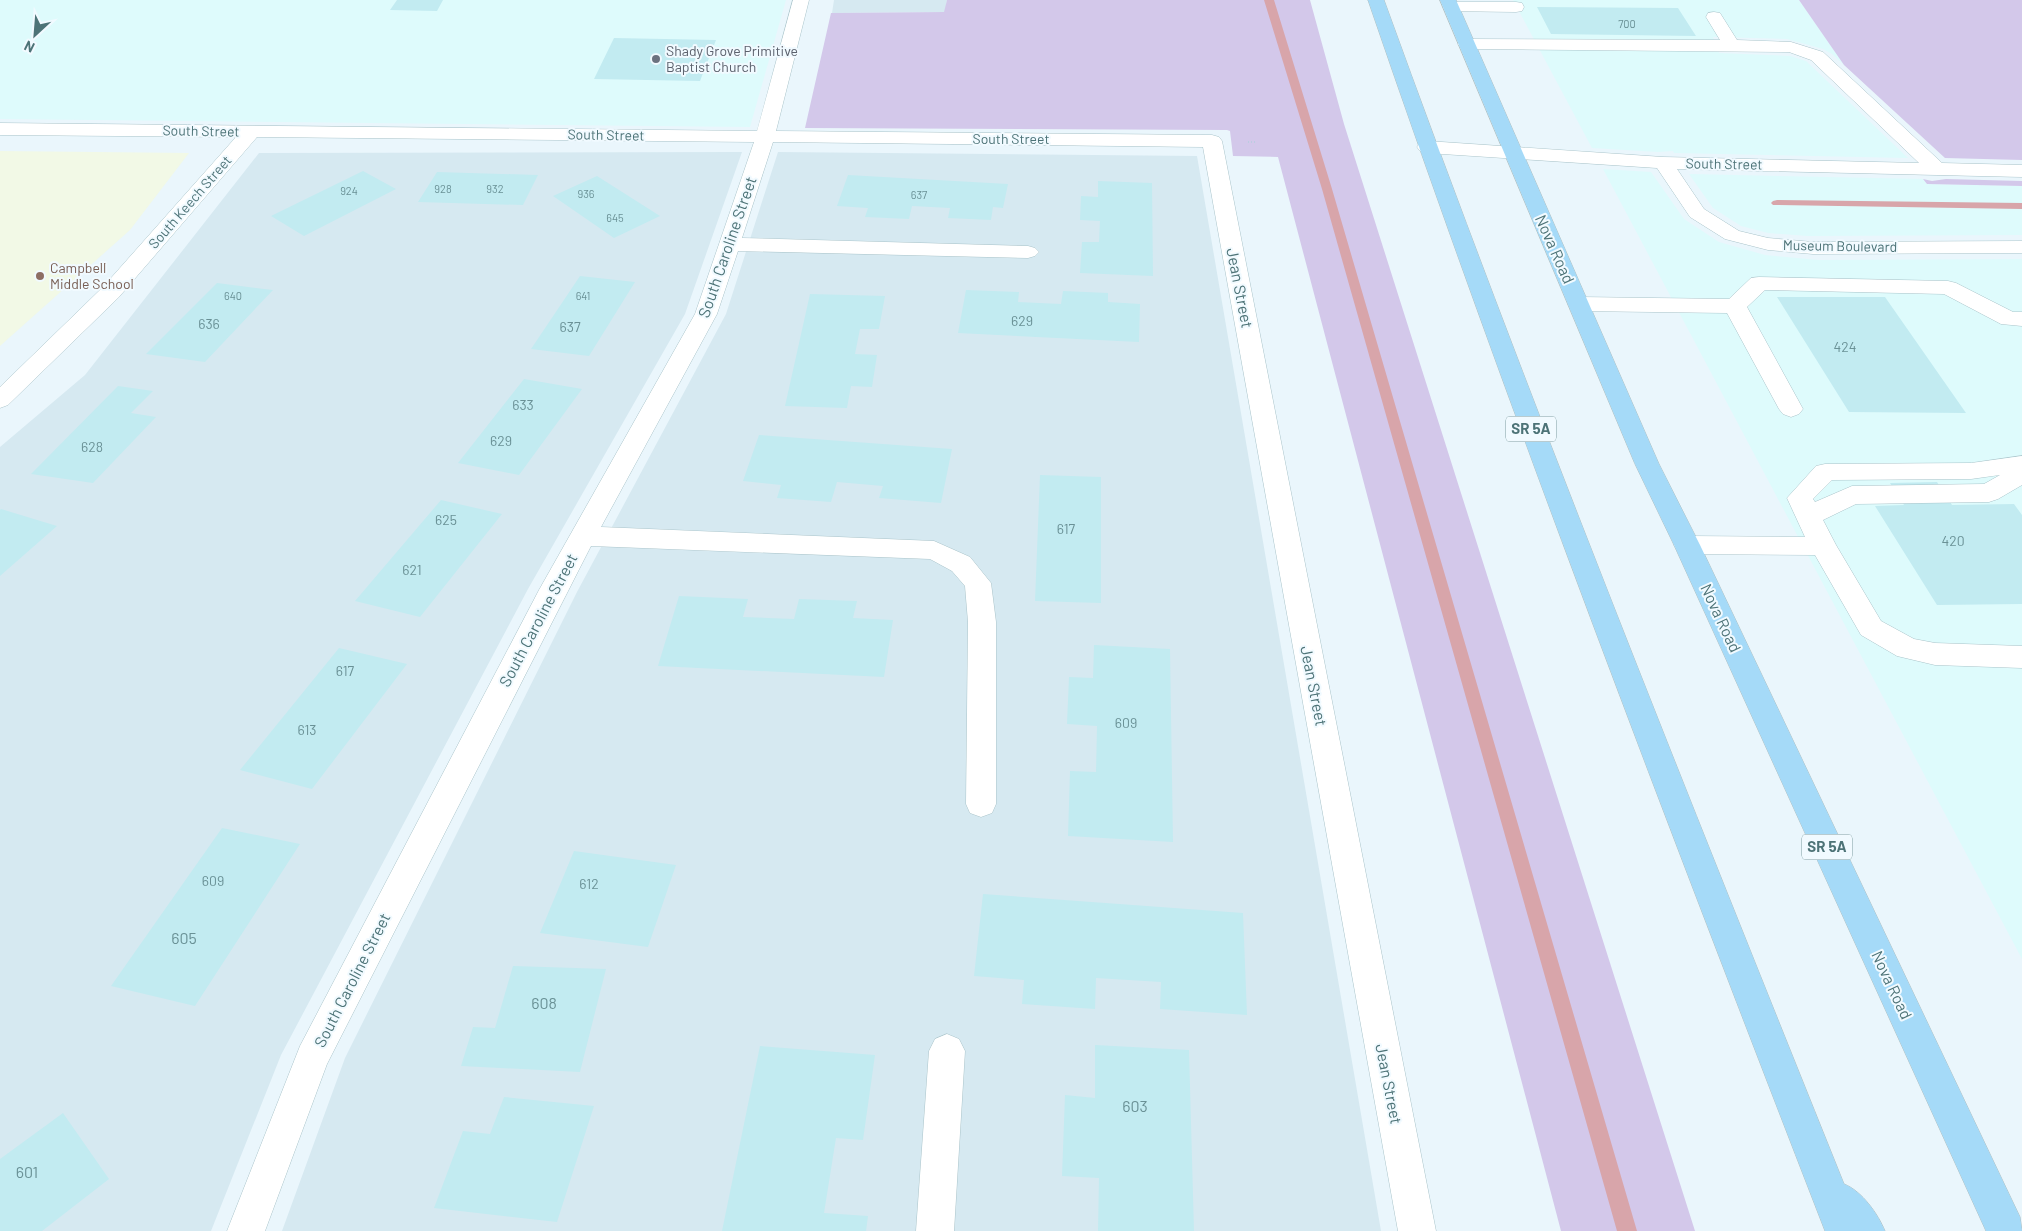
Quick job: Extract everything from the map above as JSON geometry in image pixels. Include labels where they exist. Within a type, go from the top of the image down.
[{"type":"main road","name":"SR 5A","points":[[1376,0],[1427,147],[1557,501],[1844,1231]]},
{"type":"main road","name":"Nova Road","points":[[1450,3],[1512,152],[1647,464],[1687,545],[2006,1231]]},
{"type":"main road","points":[[1826,1186],[1866,1231]]},
{"type":"street","name":"South Caroline Street","points":[[246,1231],[312,1058],[553,590],[706,314],[765,137],[801,0]]},
{"type":"street","points":[[1450,3],[1516,7]]},
{"type":"street","points":[[1714,17],[1732,45]]},
{"type":"street","points":[[1467,44],[1791,47],[1817,56],[1937,169]]},
{"type":"street","name":"South Street","points":[[0,129],[1212,141]]},
{"type":"street","name":"South Keech Street","points":[[0,400],[111,292],[252,132]]},
{"type":"street","name":"Jean Street","points":[[1212,141],[1416,1231]]},
{"type":"street","name":"South Street","points":[[1427,147],[1663,163],[2022,170]]},
{"type":"street","name":"Museum Boulevard","points":[[1663,163],[1697,212],[1732,235],[1768,244],[1812,248],[2022,247]]},
{"type":"street","points":[[729,244],[1028,252]]},
{"type":"street","points":[[1812,248],[1836,285]]},
{"type":"street","points":[[1579,304],[1735,306],[1759,283],[1948,288],[2009,319],[2022,319]]},
{"type":"street","points":[[1735,306],[1792,409]]},
{"type":"street","points":[[2022,464],[1971,471],[1825,472],[1800,498],[1824,546],[1871,628],[1907,648],[1935,654],[2022,657]]},
{"type":"street","points":[[1809,516],[1852,495],[1989,492],[2022,474]]},
{"type":"street","points":[[583,536],[934,550],[962,564],[978,583],[982,622],[981,804]]},
{"type":"street","points":[[1687,545],[1824,546]]},
{"type":"street","points":[[935,1231],[947,1051]]},
{"type":"shaded area","points":[[0,0],[786,0],[750,127],[0,119]]},
{"type":"shaded area","points":[[834,0],[947,0],[945,12],[832,13]]},
{"type":"shaded area","points":[[947,0],[1310,0],[1344,124],[1695,1231],[1561,1231],[1278,157],[1233,156],[1230,131],[1227,130],[805,128],[831,13],[944,12]]},
{"type":"shaded area","points":[[1513,0],[1799,0],[1844,65],[1823,49],[1787,39],[1713,37],[1719,53],[1790,56],[1806,61],[1908,158],[1674,153],[1673,151],[1658,152],[1592,148]]},
{"type":"shaded area","points":[[1799,0],[2022,0],[2022,160],[1945,158],[1844,65]]},
{"type":"shaded area","name":"Campbell Middle School","points":[[0,151],[189,153],[130,230],[0,346]]},
{"type":"shaded area","points":[[742,152],[685,314],[528,589],[281,1055],[211,1231],[0,1231],[0,447],[85,375],[259,153]]},
{"type":"shaded area","points":[[778,152],[1197,156],[1381,1231],[282,1231],[345,1058],[577,592],[726,314]]},
{"type":"shaded area","points":[[1603,169],[1651,172],[1684,219],[1719,242],[1765,255],[1819,260],[2022,259],[2022,959]]},
{"type":"shaded area","points":[[1689,174],[1923,179],[1927,184],[2022,186],[2022,235],[1808,236],[1768,233],[1741,226],[1713,208]]},
{"type":"shaded area","points":[[1923,179],[1932,181],[1946,179],[2022,181],[2022,186],[1927,184]]},
{"type":"building","points":[[397,0],[443,0],[437,11],[390,10]]},
{"type":"building","points":[[1537,7],[1678,8],[1696,36],[1551,34]]},
{"type":"building","name":"Shady Grove Primitive Baptist Church","points":[[614,38],[716,40],[700,81],[594,79]]},
{"type":"building","points":[[363,171],[396,189],[304,236],[271,216]]},
{"type":"building","points":[[437,172],[538,175],[523,205],[418,202]]},
{"type":"building","points":[[848,175],[1008,184],[1003,208],[993,207],[991,220],[948,218],[950,208],[912,206],[909,219],[865,217],[868,208],[837,206]]},
{"type":"building","points":[[597,176],[660,216],[614,238],[553,196]]},
{"type":"building","points":[[1098,181],[1152,183],[1153,276],[1080,273],[1082,242],[1099,242],[1100,221],[1080,220],[1081,196],[1098,197]]},
{"type":"building","points":[[580,276],[635,282],[589,356],[531,349]]},
{"type":"building","points":[[217,283],[273,290],[205,362],[146,354]]},
{"type":"building","points":[[966,290],[1019,292],[1018,302],[1061,304],[1063,291],[1108,293],[1108,302],[1140,304],[1139,342],[958,333]]},
{"type":"building","points":[[810,294],[885,296],[879,329],[860,329],[855,354],[877,355],[872,387],[851,386],[847,408],[785,406]]},
{"type":"building","points":[[1777,297],[1885,297],[1966,413],[1849,412]]},
{"type":"building","points":[[524,379],[582,389],[519,475],[458,463]]},
{"type":"building","points":[[118,386],[153,391],[131,413],[156,417],[93,483],[31,474]]},
{"type":"building","points":[[759,435],[952,449],[941,503],[879,498],[883,486],[837,482],[831,502],[777,498],[781,485],[743,481]]},
{"type":"building","points":[[1040,475],[1101,477],[1101,603],[1035,601]]},
{"type":"building","points":[[1937,482],[1952,505],[2014,504],[2022,515],[2022,604],[1937,605],[1875,506],[1904,505],[1890,483]]},
{"type":"building","points":[[441,500],[502,514],[420,617],[355,601]]},
{"type":"building","points":[[0,510],[57,526],[0,576]]},
{"type":"building","points":[[679,596],[748,599],[743,617],[794,619],[799,599],[857,601],[853,618],[893,620],[884,677],[658,666]]},
{"type":"building","points":[[1094,645],[1170,649],[1173,842],[1068,836],[1070,771],[1096,772],[1097,726],[1067,724],[1069,677],[1093,678]]},
{"type":"building","points":[[339,648],[407,664],[312,789],[240,770]]},
{"type":"building","points":[[222,828],[300,844],[195,1006],[111,986]]},
{"type":"building","points":[[574,851],[676,865],[648,947],[540,933]]},
{"type":"building","points":[[983,894],[1243,913],[1247,1015],[1160,1009],[1161,982],[1096,978],[1095,1009],[1022,1004],[1024,980],[974,976]]},
{"type":"building","points":[[513,966],[606,969],[580,1072],[461,1066],[473,1027],[495,1028]]},
{"type":"building","points":[[1095,1045],[1189,1050],[1194,1231],[1098,1231],[1099,1178],[1062,1176],[1065,1095],[1095,1098]]},
{"type":"building","points":[[760,1046],[875,1055],[863,1140],[836,1138],[824,1213],[868,1216],[866,1231],[722,1231]]},
{"type":"building","points":[[504,1097],[594,1106],[557,1222],[434,1208],[463,1131],[490,1134]]},
{"type":"building","points":[[63,1113],[109,1179],[42,1231],[0,1231],[0,1159]]},
{"type":"waterway","points":[[1269,0],[1327,189],[1627,1231]]},
{"type":"waterway","points":[[1777,203],[2022,206]]},
{"type":"place","name":"Shady Grove Primitive Baptist Church","points":[[656,59]]},
{"type":"place","name":"Campbell Middle School","points":[[40,276]]}]
